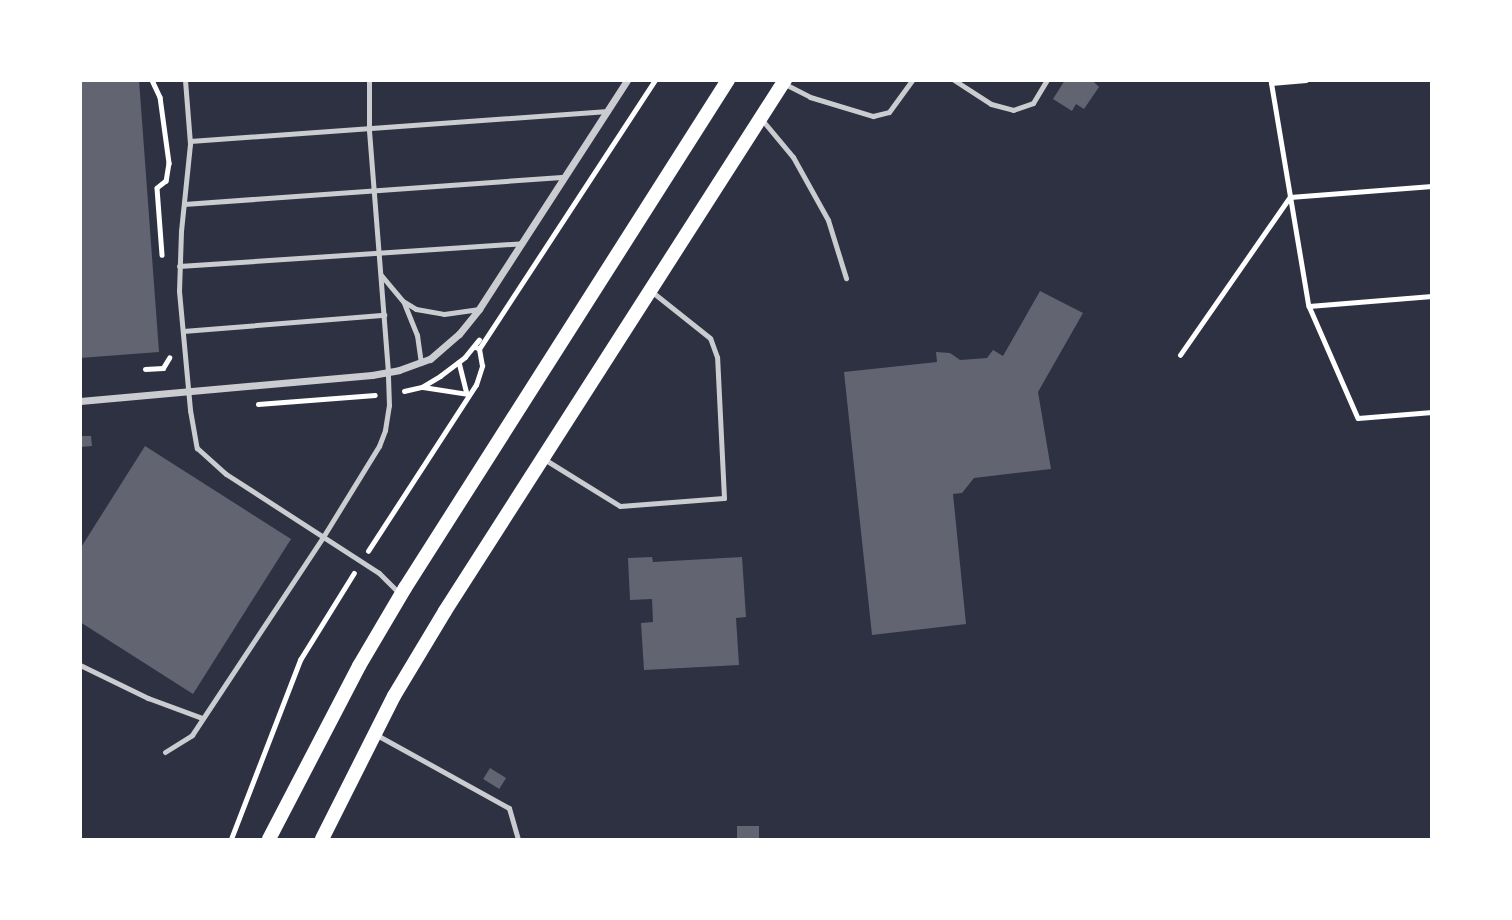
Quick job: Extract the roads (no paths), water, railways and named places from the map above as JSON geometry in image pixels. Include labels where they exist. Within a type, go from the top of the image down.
[{"type":"main road","points":[[269,839],[359,666],[401,595],[728,80]]},
{"type":"main road","points":[[322,839],[375,734],[444,611],[544,459],[783,81]]},
{"type":"street","points":[[80,401],[388,372],[421,363],[445,349],[479,309],[627,80]]},
{"type":"lane","points":[[185,80],[190,141],[179,266],[183,331],[197,448],[226,474],[379,573],[401,595]]},
{"type":"lane","points":[[165,752],[192,735],[323,537],[382,438],[389,405],[388,372],[369,128],[369,80]]},
{"type":"lane","points":[[783,81],[810,97],[873,116],[889,112],[912,80]]},
{"type":"lane","points":[[954,80],[992,104],[1013,110],[1033,103],[1047,80]]},
{"type":"lane","points":[[190,141],[608,111]]},
{"type":"lane","points":[[761,119],[793,157],[828,220],[846,278]]},
{"type":"lane","points":[[184,204],[565,177]]},
{"type":"lane","points":[[179,266],[522,243]]},
{"type":"lane","points":[[381,275],[403,301],[417,335],[421,363]]},
{"type":"lane","points":[[544,459],[620,506],[724,498],[717,357],[710,338],[650,290]]},
{"type":"lane","points":[[403,301],[429,313],[460,313],[479,309]]},
{"type":"lane","points":[[183,331],[384,315]]},
{"type":"lane","points":[[80,664],[148,698],[202,719]]},
{"type":"lane","points":[[375,734],[509,808],[518,839]]}]
